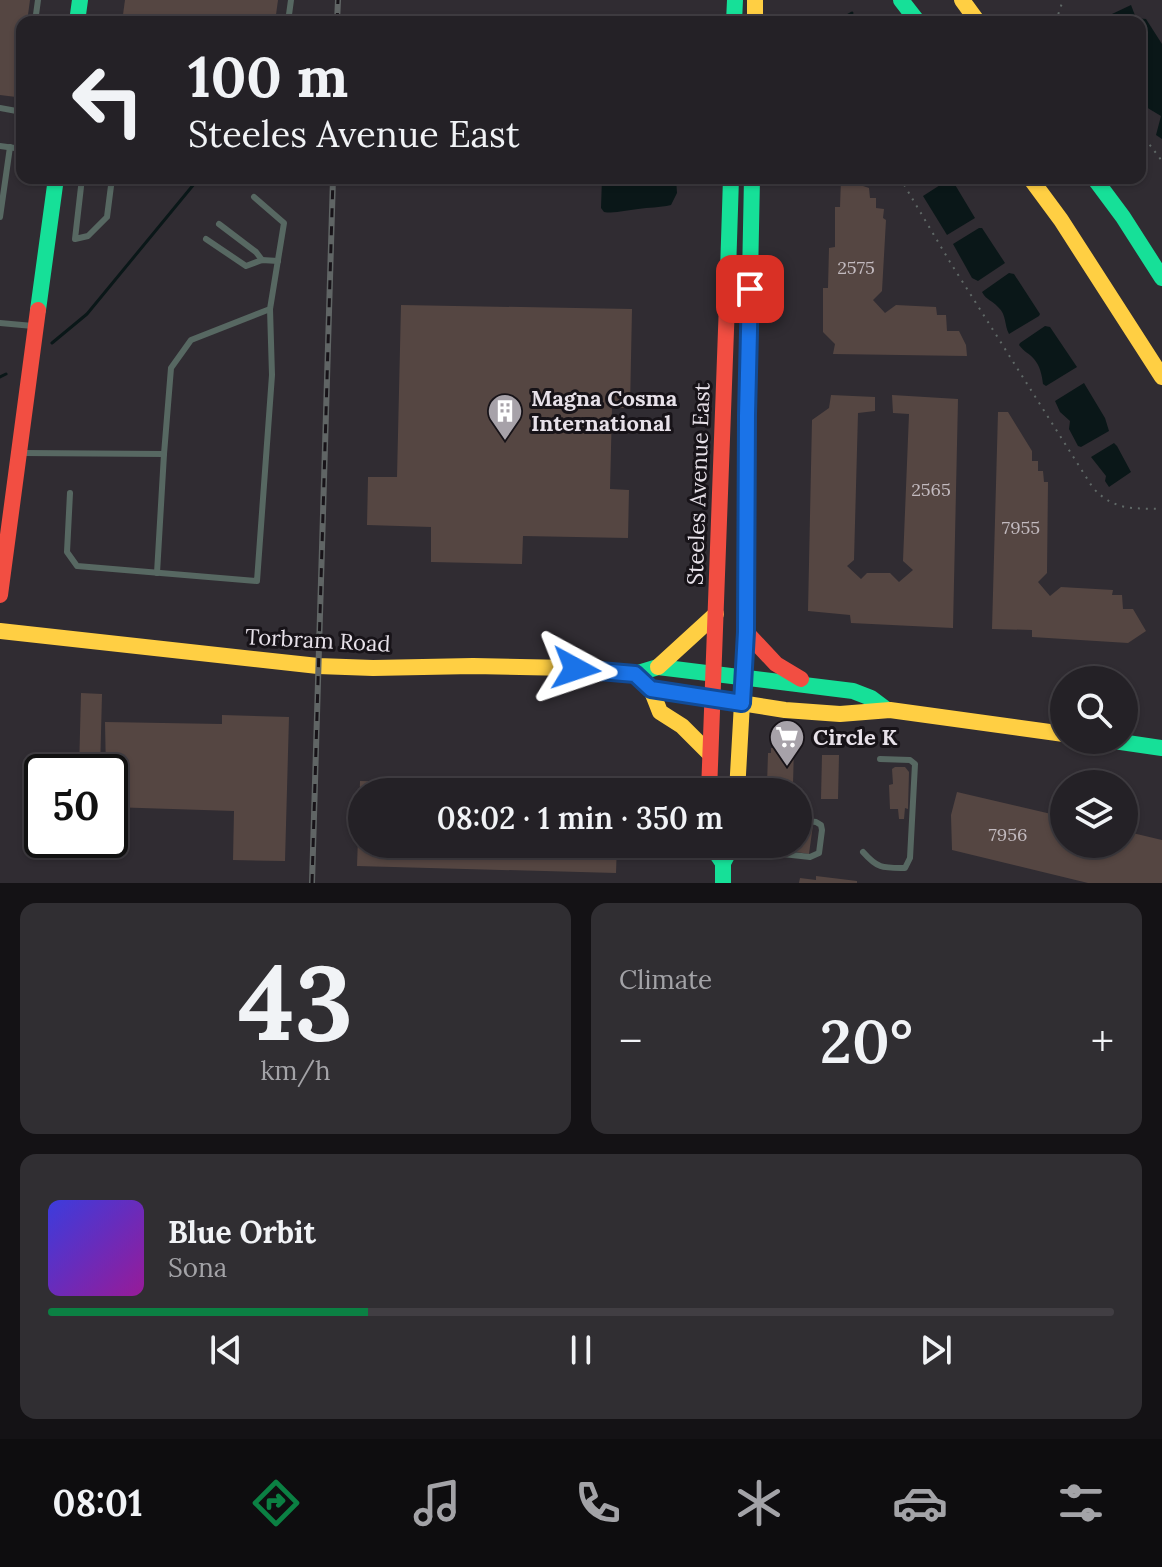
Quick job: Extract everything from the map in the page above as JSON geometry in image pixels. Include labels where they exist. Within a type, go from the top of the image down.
[{"type":"main road","points":[[901,0],[913,16]]},
{"type":"main road","points":[[0,595],[4,535],[19,453],[55,184]]},
{"type":"main road","name":"Steeles Avenue East","points":[[709,778],[731,184]]},
{"type":"main road","points":[[738,778],[746,632],[752,184]]},
{"type":"main road","points":[[1034,184],[1162,377]]},
{"type":"main road","points":[[1098,184],[1162,278]]},
{"type":"main road","points":[[658,667],[716,614]]},
{"type":"main road","name":"Torbram Road","points":[[0,631],[302,665],[566,668],[635,674],[658,667],[853,691],[871,698],[887,710]]},
{"type":"main road","points":[[746,632],[768,659],[784,671],[817,685]]},
{"type":"main road","points":[[635,674],[651,689],[660,712],[682,726],[710,754]]},
{"type":"main road","name":"Torbram Road","points":[[651,689],[785,710],[840,714],[887,710],[1050,732]]},
{"type":"main road","points":[[1138,745],[1162,748]]},
{"type":"main road","points":[[720,858],[723,863]]},
{"type":"main road","points":[[723,883],[726,858]]},
{"type":"lane","points":[[0,146],[16,148]]},
{"type":"lane","points":[[0,217],[10,147]]},
{"type":"lane","points":[[81,184],[75,239],[88,236],[107,217],[111,184]]},
{"type":"lane","points":[[70,493],[67,552],[77,566],[257,581],[272,375],[270,309],[284,223],[254,197]]},
{"type":"lane","points":[[219,224],[262,260]]},
{"type":"lane","points":[[206,239],[246,266],[262,260],[278,261]]},
{"type":"lane","points":[[157,573],[171,368],[191,340],[270,309]]},
{"type":"lane","points":[[0,323],[36,327]]},
{"type":"lane","points":[[19,453],[164,454]]},
{"type":"lane","points":[[863,852],[874,864],[884,868],[905,868],[910,858],[915,764],[910,760],[880,759]]},
{"type":"lane","points":[[812,822],[821,825],[821,847],[819,853],[812,856]]},
{"type":"path","points":[[1146,140],[1162,161]]},
{"type":"path","points":[[904,184],[1093,488],[1116,505],[1162,509]]},
{"type":"shaded area","points":[[1131,5],[1135,16],[1108,16]]},
{"type":"shaded area","points":[[1146,19],[1162,44],[1162,139],[1156,135],[1161,116],[1146,107]]},
{"type":"shaded area","points":[[602,184],[676,184],[677,193],[671,205],[616,212],[604,212],[601,208]]},
{"type":"shaded area","points":[[942,184],[955,184],[975,218],[947,235],[923,196]]},
{"type":"shaded area","points":[[982,228],[1005,263],[978,281],[972,278],[953,244]]},
{"type":"shaded area","points":[[1009,273],[1014,274],[1040,314],[1009,334],[1001,310],[982,292]]},
{"type":"shaded area","points":[[1045,326],[1050,327],[1077,367],[1046,386],[1036,362],[1019,345]]},
{"type":"shaded area","points":[[1084,383],[1105,418],[1109,431],[1081,447],[1069,429],[1070,421],[1060,412],[1055,401]]},
{"type":"shaded area","points":[[1114,443],[1131,472],[1109,487],[1106,476],[1091,457]]},
{"type":"building","points":[[0,0],[30,0],[28,16],[16,16],[16,97],[0,95]]},
{"type":"building","points":[[125,0],[278,0],[276,16],[123,16]]},
{"type":"building","points":[[841,184],[863,184],[869,188],[870,198],[876,198],[876,208],[884,209],[882,291],[873,300],[885,313],[896,305],[936,307],[937,315],[946,315],[947,331],[959,331],[966,345],[967,356],[833,354],[835,344],[823,332],[823,288],[828,288],[829,248],[835,247],[835,207],[840,207]]},
{"type":"building","name":"Magna Cosma International","points":[[401,305],[632,309],[630,408],[612,408],[610,489],[629,490],[628,538],[523,536],[522,564],[431,562],[431,527],[367,525],[368,477],[397,477]]},
{"type":"building","points":[[831,395],[875,397],[875,411],[858,413],[854,560],[847,566],[861,579],[867,573],[890,573],[899,582],[913,570],[903,561],[909,414],[893,413],[892,395],[958,399],[953,628],[851,623],[850,615],[808,611],[812,420],[829,408]]},
{"type":"building","points":[[998,412],[1008,412],[1032,451],[1032,461],[1038,461],[1038,471],[1043,471],[1044,482],[1048,482],[1047,573],[1038,582],[1050,596],[1061,587],[1113,590],[1112,595],[1122,595],[1123,609],[1133,609],[1146,631],[1128,643],[1032,637],[1032,630],[992,629]]},
{"type":"building","points":[[81,693],[102,694],[100,754],[79,754]]},
{"type":"building","points":[[222,715],[289,717],[285,861],[233,860],[234,811],[128,808],[128,754],[106,754],[105,722],[222,724]]},
{"type":"building","points":[[794,746],[793,778],[767,778],[768,753],[771,753],[771,748]]},
{"type":"building","points":[[822,755],[839,755],[838,799],[821,799]]},
{"type":"building","points":[[905,767],[909,772],[908,809],[905,808],[904,819],[899,819],[898,809],[890,809],[889,785],[893,784],[892,769]]},
{"type":"building","points":[[957,792],[1050,814],[1050,858],[1138,858],[1138,834],[1162,840],[1162,883],[1088,883],[952,850],[951,815]]},
{"type":"building","points":[[357,858],[617,858],[616,873],[357,866]]},
{"type":"building","points":[[816,876],[857,883],[799,883],[800,878],[816,880]]},
{"type":"waterway","points":[[847,16],[852,13]]},
{"type":"waterway","points":[[52,343],[87,314],[194,184]]},
{"type":"waterway","points":[[0,377],[6,374]]},
{"type":"railway","points":[[337,16],[338,0]]},
{"type":"railway","points":[[312,883],[333,184]]},
{"type":"traffic: fast","points":[[78,16],[80,0]]},
{"type":"traffic: fast","points":[[734,16],[735,0]]},
{"type":"traffic: fast","points":[[901,0],[913,16]]},
{"type":"traffic: fast","points":[[38,310],[55,184]]},
{"type":"traffic: fast","points":[[727,303],[731,184]]},
{"type":"traffic: fast","points":[[747,430],[752,184]]},
{"type":"traffic: fast","points":[[1098,184],[1162,278]]},
{"type":"traffic: fast","points":[[569,668],[635,674],[658,667],[853,691],[871,698],[887,710]]},
{"type":"traffic: fast","points":[[1138,745],[1162,748]]},
{"type":"traffic: fast","points":[[720,858],[723,863]]},
{"type":"traffic: fast","points":[[723,883],[726,858]]},
{"type":"traffic: slow","points":[[755,0],[755,16]]},
{"type":"traffic: slow","points":[[962,0],[974,16]]},
{"type":"traffic: slow","points":[[1034,184],[1162,377]]},
{"type":"traffic: slow","points":[[738,778],[746,632],[747,430]]},
{"type":"traffic: slow","points":[[658,667],[716,614]]},
{"type":"traffic: slow","points":[[0,631],[318,666],[569,668]]},
{"type":"traffic: slow","points":[[635,674],[651,689],[785,710],[840,714],[890,710],[1050,732]]},
{"type":"traffic: slow","points":[[651,689],[660,712],[682,726],[710,754]]},
{"type":"traffic: jam","points":[[710,778],[727,303]]},
{"type":"traffic: jam","points":[[0,595],[38,310]]},
{"type":"traffic: jam","points":[[746,632],[776,664],[801,679]]},
{"type":"place","name":"Magna Cosma International","points":[[505,442]]},
{"type":"place","name":"Circle K","points":[[787,768]]},
{"type":"route","points":[[576,669],[635,674],[651,689],[742,703],[746,632],[750,289]]}]
